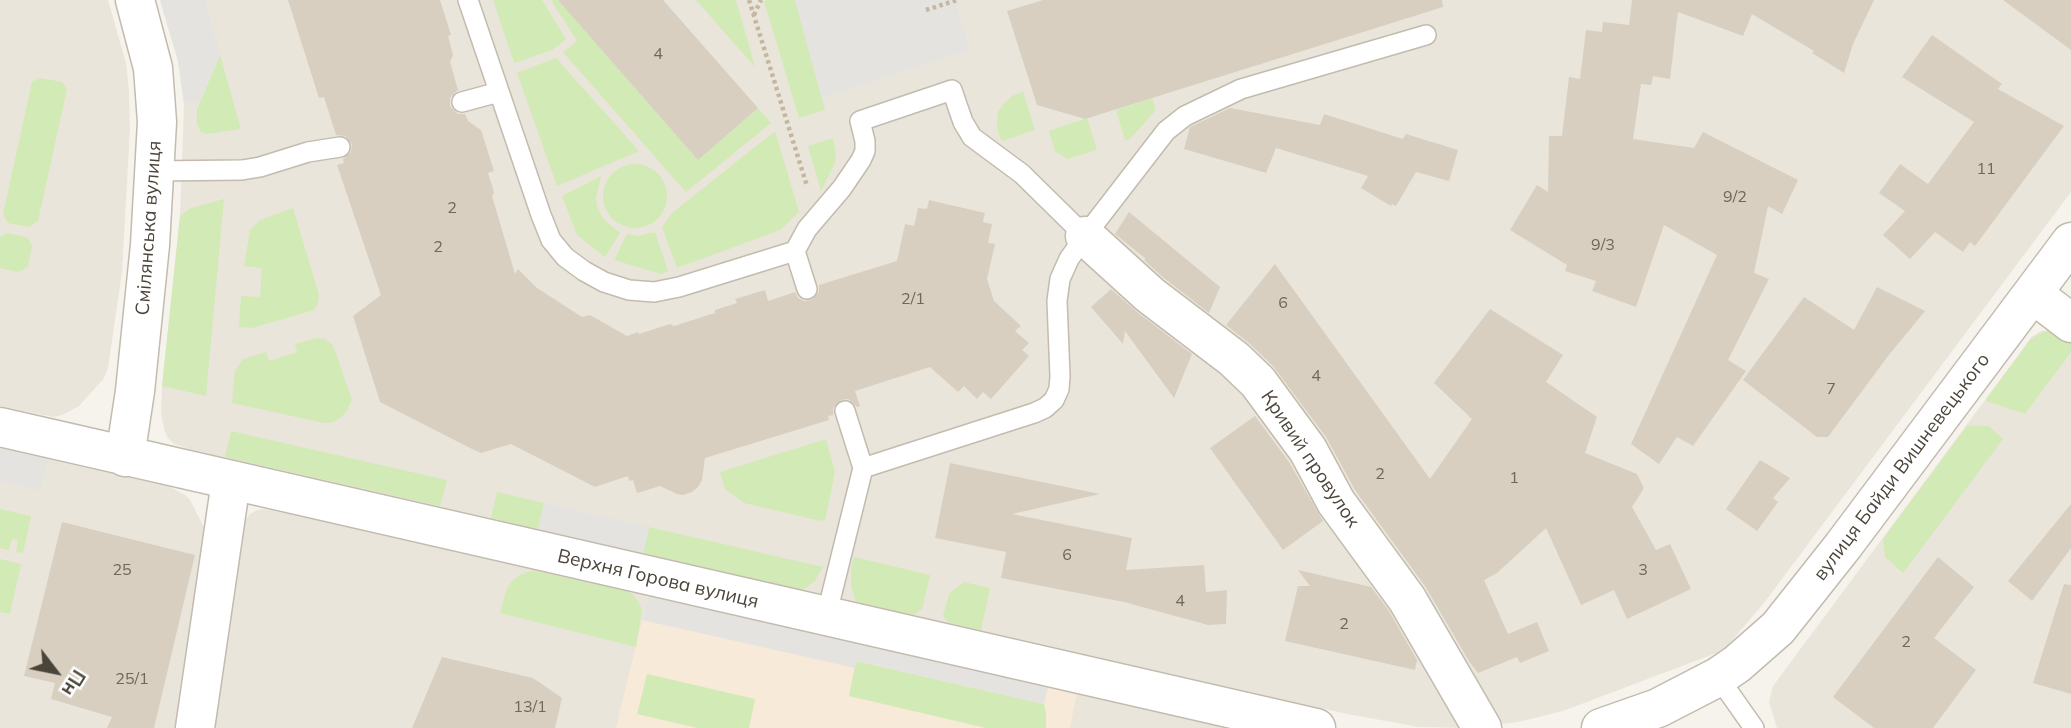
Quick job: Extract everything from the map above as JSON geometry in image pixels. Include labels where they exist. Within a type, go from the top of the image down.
[{"type":"street","name":"Смілянська вулиця","points":[[125,457],[136,378],[155,171],[156,90],[135,0]]},
{"type":"street","name":"Кривий провулок","points":[[1085,236],[1150,295],[1234,359],[1258,382],[1308,450],[1336,502],[1408,599],[1482,728]]},
{"type":"street","name":"вулиця Байди Вишневецького","points":[[1718,677],[1757,648],[1801,600],[2071,242]]},
{"type":"street","points":[[2033,294],[2071,323]]},
{"type":"street","name":"Верхня Горова вулиця","points":[[0,427],[1316,728]]},
{"type":"street","points":[[195,728],[231,481]]},
{"type":"street","points":[[1601,728],[1658,708],[1718,677]]},
{"type":"lane","points":[[468,0],[541,215],[551,240],[565,257],[594,276],[629,290],[654,292],[679,287],[795,251]]},
{"type":"lane","points":[[863,468],[1034,413],[1054,400],[1059,389],[1060,376],[1057,301],[1060,279],[1069,259],[1166,131],[1185,116],[1241,89],[1426,35]]},
{"type":"lane","points":[[807,289],[795,251],[816,216],[842,188],[865,150],[860,121],[952,90],[963,122],[972,137],[1022,174],[1085,236]]},
{"type":"lane","points":[[462,102],[499,92]]},
{"type":"lane","points":[[155,171],[242,170],[308,152],[340,147]]},
{"type":"lane","points":[[826,617],[863,468],[845,411]]},
{"type":"lane","points":[[1718,677],[1754,728]]},
{"type":"path","points":[[749,0],[816,216]]},
{"type":"path","points":[[754,16],[761,0]]},
{"type":"path","points":[[926,10],[957,0]]},
{"type":"shaded area","points":[[0,0],[108,0],[126,63],[130,129],[122,272],[108,368],[104,378],[79,406],[54,417],[0,406]]},
{"type":"shaded area","points":[[160,0],[2071,0],[2071,192],[1764,603],[1728,645],[1716,653],[1563,711],[1518,722],[1466,728],[1419,727],[1347,714],[174,444],[164,429],[161,412],[180,216],[184,105],[178,61]]},
{"type":"shaded area","points":[[160,0],[205,0],[220,55],[199,102],[184,103],[178,61]]},
{"type":"shaded area","points":[[795,0],[958,0],[959,4],[956,6],[970,50],[822,98]]},
{"type":"shaded area","points":[[2050,330],[2071,341],[2071,728],[1777,728],[1769,702],[1773,686],[2031,337],[2041,331]]},
{"type":"shaded area","points":[[0,448],[170,487],[190,500],[207,533],[183,728],[0,728]]},
{"type":"shaded area","points":[[0,448],[48,459],[40,490],[0,481]]},
{"type":"shaded area","points":[[544,503],[649,527],[643,553],[538,529]]},
{"type":"shaded area","points":[[264,509],[1230,728],[207,728],[244,521],[250,514]]},
{"type":"shaded area","points":[[648,596],[1077,693],[1070,728],[616,728]]},
{"type":"shaded area","points":[[648,596],[1048,687],[1044,704],[857,661],[855,668],[642,620]]},
{"type":"green space","points":[[493,0],[542,0],[566,39],[552,50],[514,63]]},
{"type":"green space","points":[[551,0],[558,0],[698,160],[758,108],[771,123],[686,192],[563,52],[577,41]]},
{"type":"green space","points":[[696,0],[736,0],[755,67]]},
{"type":"green space","points":[[795,0],[825,110],[799,118],[764,1]]},
{"type":"green space","points":[[220,55],[241,129],[206,134],[201,132],[197,124],[197,110]]},
{"type":"green space","points":[[556,58],[639,151],[557,186],[517,73]]},
{"type":"green space","points":[[40,78],[62,82],[67,89],[38,221],[29,227],[8,223],[3,214],[32,82]]},
{"type":"green space","points":[[1023,92],[1035,130],[1002,141],[998,132],[998,112],[1012,96]]},
{"type":"green space","points":[[1152,98],[1156,110],[1129,140],[1125,140],[1116,110]]},
{"type":"green space","points":[[1087,118],[1097,150],[1067,159],[1055,151],[1049,131]]},
{"type":"green space","points":[[775,131],[799,212],[780,230],[677,268],[662,227],[672,213]]},
{"type":"green space","points":[[833,138],[836,156],[834,165],[821,191],[808,146]]},
{"type":"green space","points":[[635,164],[647,166],[658,173],[665,184],[665,208],[658,219],[647,226],[635,228],[623,226],[612,219],[605,208],[603,196],[605,184],[612,173],[623,166]]},
{"type":"green space","points":[[601,176],[597,206],[603,219],[620,233],[605,257],[577,235],[562,196]]},
{"type":"green space","points":[[224,199],[206,396],[162,386],[180,216],[191,208]]},
{"type":"green space","points":[[293,208],[319,295],[318,303],[314,310],[252,328],[239,327],[241,296],[260,297],[262,268],[244,266],[250,230],[260,220]]},
{"type":"green space","points":[[655,232],[668,271],[661,274],[614,260],[627,234],[638,236]]},
{"type":"green space","points":[[6,233],[27,237],[32,246],[28,267],[18,272],[0,268],[0,237]]},
{"type":"green space","points":[[2049,331],[2059,333],[2071,342],[2071,352],[2025,414],[1986,401],[2030,340]]},
{"type":"green space","points":[[317,338],[333,345],[352,400],[340,418],[324,423],[232,403],[235,371],[243,359],[266,352],[269,361],[297,352],[295,344]]},
{"type":"green space","points":[[1967,426],[1989,426],[2003,439],[1903,573],[1885,557],[1883,539]]},
{"type":"green space","points":[[231,431],[447,480],[440,506],[225,457]]},
{"type":"green space","points":[[826,439],[835,472],[825,520],[744,503],[725,489],[720,472]]},
{"type":"green space","points":[[497,492],[544,503],[538,529],[491,518]]},
{"type":"green space","points":[[0,509],[31,516],[23,553],[16,552],[18,540],[12,539],[9,550],[0,548]]},
{"type":"green space","points":[[649,527],[823,567],[815,581],[803,590],[643,553]]},
{"type":"green space","points":[[854,557],[930,575],[922,609],[913,615],[856,602],[851,586]]},
{"type":"green space","points":[[0,559],[21,564],[10,614],[0,612]]},
{"type":"green space","points":[[536,571],[632,594],[642,610],[636,647],[500,613],[511,582],[527,572]]},
{"type":"green space","points":[[964,582],[990,588],[981,630],[949,623],[943,616],[949,594]]},
{"type":"green space","points":[[856,661],[1044,704],[1046,728],[986,728],[849,696]]},
{"type":"green space","points":[[647,674],[755,699],[749,728],[698,728],[637,714]]},
{"type":"building","points":[[288,0],[440,0],[451,35],[448,36],[453,55],[450,62],[458,90],[450,98],[450,106],[458,114],[465,114],[468,121],[481,130],[494,171],[488,173],[494,192],[492,196],[515,274],[518,269],[537,288],[582,317],[590,315],[627,336],[670,324],[674,326],[715,313],[715,310],[737,303],[735,299],[765,290],[768,301],[795,292],[798,298],[804,301],[811,300],[819,292],[819,285],[897,261],[905,224],[914,226],[918,208],[927,209],[929,200],[985,213],[983,222],[992,224],[988,243],[995,244],[987,279],[994,301],[1021,326],[1015,331],[1029,343],[1022,350],[1029,356],[991,399],[983,392],[977,399],[964,386],[958,392],[930,367],[855,391],[860,406],[857,407],[848,399],[841,400],[833,408],[833,415],[828,416],[829,420],[705,458],[702,480],[698,487],[683,495],[660,486],[637,493],[633,480],[629,481],[628,476],[595,487],[511,444],[481,453],[472,449],[380,402],[353,316],[381,295],[337,165],[344,163],[343,159],[351,152],[352,144],[345,136],[336,135],[324,97],[319,98]]},
{"type":"building","points":[[558,0],[663,0],[758,108],[698,160]]},
{"type":"building","points":[[1043,0],[1442,0],[1443,7],[1085,119],[1037,105],[1007,11]]},
{"type":"building","points":[[1632,0],[1874,0],[1853,44],[1844,73],[1812,53],[1814,51],[1752,14],[1743,36],[1678,12],[1670,79],[1653,76],[1651,85],[1641,84],[1633,139],[1694,148],[1703,132],[1798,180],[1782,214],[1768,206],[1754,273],[1769,279],[1728,360],[1746,371],[1693,446],[1677,437],[1659,464],[1631,444],[1717,255],[1664,225],[1636,307],[1592,291],[1596,281],[1565,271],[1567,265],[1510,230],[1537,185],[1548,192],[1549,136],[1562,136],[1569,77],[1580,79],[1586,30],[1602,32],[1603,22],[1629,25]]},
{"type":"building","points":[[2003,0],[2071,0],[2071,50]]},
{"type":"building","points":[[1932,35],[2002,84],[1998,89],[2064,126],[1975,246],[1970,242],[1963,252],[1935,232],[1910,259],[1883,235],[1905,211],[1879,193],[1900,164],[1928,184],[1974,122],[1902,77]]},
{"type":"building","points":[[1230,108],[1320,125],[1324,114],[1403,139],[1406,134],[1458,150],[1449,181],[1416,172],[1396,206],[1391,206],[1361,188],[1368,176],[1276,148],[1266,173],[1184,149],[1190,127]]},
{"type":"building","points":[[1129,212],[1220,287],[1209,313],[1164,278],[1144,260],[1146,259],[1115,234]]},
{"type":"building","points":[[1275,264],[1430,479],[1472,419],[1434,383],[1490,309],[1563,355],[1546,382],[1597,417],[1585,453],[1637,474],[1644,488],[1632,507],[1656,550],[1670,544],[1691,589],[1627,619],[1614,590],[1581,605],[1546,528],[1497,573],[1484,580],[1508,634],[1537,622],[1549,651],[1520,663],[1517,657],[1478,673],[1425,586],[1355,490],[1326,437],[1273,366],[1226,325]]},
{"type":"building","points":[[1877,287],[1925,311],[1828,437],[1817,437],[1743,380],[1804,297],[1854,330]]},
{"type":"building","points":[[1111,289],[1192,354],[1174,398],[1125,331],[1123,344],[1091,307]]},
{"type":"building","points":[[1255,416],[1289,462],[1323,521],[1283,550],[1210,448]]},
{"type":"building","points":[[1760,460],[1790,478],[1773,498],[1778,502],[1757,531],[1726,509]]},
{"type":"building","points":[[950,463],[1100,494],[1012,514],[1132,538],[1126,570],[1204,565],[1206,592],[1227,590],[1226,624],[1208,625],[1124,602],[1001,578],[1006,552],[935,538]]},
{"type":"building","points":[[2071,504],[2071,548],[2032,601],[2008,581]]},
{"type":"building","points":[[62,522],[195,555],[154,728],[107,728],[112,717],[51,699],[55,683],[24,676]]},
{"type":"building","points":[[1938,557],[1974,587],[1934,638],[1976,670],[1933,728],[1874,728],[1833,697]]},
{"type":"building","points":[[1298,570],[1371,587],[1389,611],[1417,660],[1415,670],[1285,641],[1298,586],[1310,586]]},
{"type":"building","points":[[2064,584],[2071,585],[2071,694],[2033,683]]},
{"type":"building","points":[[442,657],[533,678],[562,698],[555,728],[412,728]]}]
